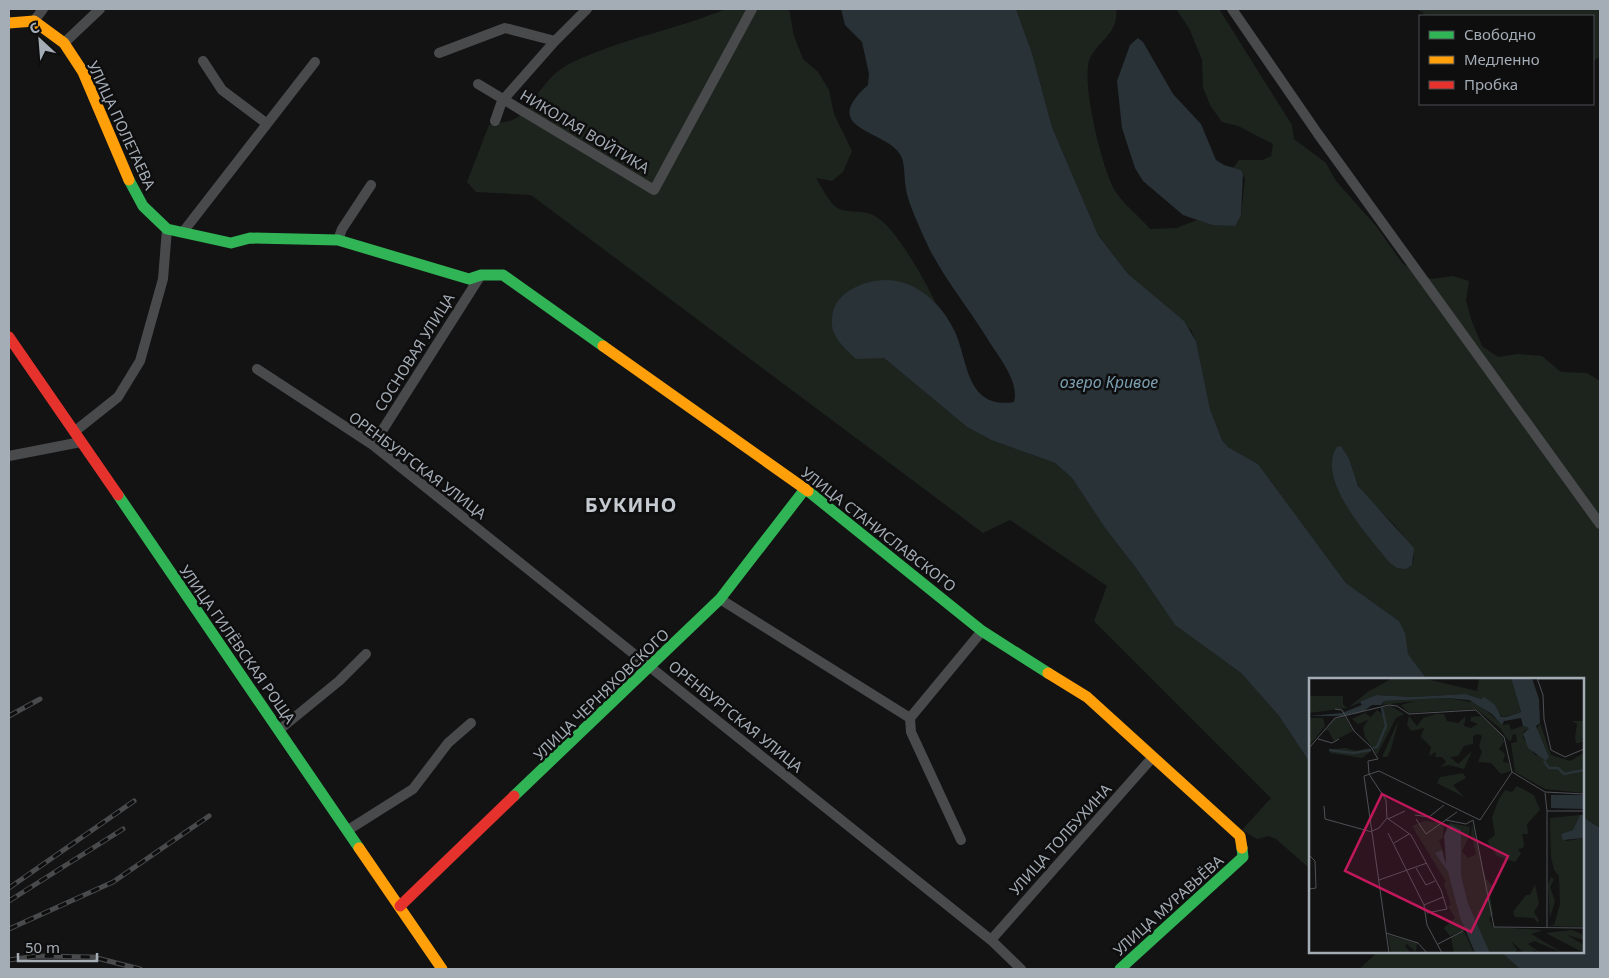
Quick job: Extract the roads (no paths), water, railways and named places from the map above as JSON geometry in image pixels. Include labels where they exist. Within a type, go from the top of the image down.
[{"type":"street","points":[[9,23],[34,22],[44,9]]},
{"type":"street","points":[[64,43],[100,9]]},
{"type":"street","points":[[495,121],[504,99],[586,9]]},
{"type":"street","name":"НИКОЛАЯ ВОЙТИКА","points":[[478,84],[654,190],[752,9]]},
{"type":"street","points":[[1232,9],[1318,134],[1600,524]]},
{"type":"street","name":"УЛИЦА ПОЛЕТАЕВА","points":[[34,22],[64,43],[83,72],[135,193],[143,206],[167,229]]},
{"type":"street","points":[[439,53],[505,28],[555,41]]},
{"type":"street","points":[[202,61],[222,90],[266,123]]},
{"type":"street","points":[[183,232],[315,62]]},
{"type":"street","points":[[338,240],[342,229],[371,185]]},
{"type":"street","points":[[74,432],[118,397],[140,361],[163,279],[167,229],[231,244],[250,238],[338,240],[469,279],[481,275]]},
{"type":"street","name":"СОСНОВАЯ УЛИЦА","points":[[373,445],[481,275]]},
{"type":"street","name":"УЛИЦА СТАНИСЛАВСКОГО","points":[[481,275],[503,276],[805,488],[982,631],[1087,696],[1128,732],[1152,758],[1240,836]]},
{"type":"street","name":"УЛИЦА ГИЛЁВСКАЯ РОЩА","points":[[9,337],[442,969]]},
{"type":"street","name":"ОРЕНБУРГСКАЯ УЛИЦА","points":[[257,369],[373,445],[991,940],[1021,969]]},
{"type":"street","points":[[9,456],[80,442]]},
{"type":"street","name":"УЛИЦА ЧЕРНЯХОВСКОГО","points":[[400,906],[720,599],[805,488]]},
{"type":"street","points":[[720,599],[910,718]]},
{"type":"street","points":[[961,840],[911,732],[910,718],[982,631]]},
{"type":"street","points":[[279,730],[340,681],[366,654]]},
{"type":"street","points":[[348,830],[413,788],[448,743],[471,723]]},
{"type":"street","name":"УЛИЦА ТОЛБУХИНА","points":[[991,940],[1152,758]]},
{"type":"street","name":"УЛИЦА МУРАВЬЁВА","points":[[1120,969],[1243,857],[1240,836]]},
{"type":"water","name":"озеро Кривое","points":[[841,9],[1016,9],[1032,53],[1052,127],[1098,235],[1128,274],[1184,321],[1196,341],[1210,409],[1222,440],[1228,447],[1258,464],[1346,583],[1399,621],[1405,633],[1408,654],[1426,678],[1309,678],[1309,761],[1279,716],[1241,673],[1175,625],[1136,568],[1105,528],[1072,478],[1055,463],[991,440],[967,427],[884,358],[856,359],[843,346],[833,331],[832,318],[836,304],[843,296],[851,289],[872,282],[887,280],[901,282],[927,295],[947,318],[955,332],[971,380],[978,391],[986,398],[998,402],[1014,402],[1015,394],[1011,377],[944,274],[924,238],[907,195],[902,158],[895,148],[861,128],[853,121],[849,112],[854,100],[868,85],[869,74],[862,42],[845,25]]},
{"type":"water","points":[[1138,38],[1143,42],[1173,94],[1201,124],[1216,160],[1224,165],[1241,170],[1243,174],[1241,215],[1235,226],[1212,225],[1183,215],[1143,181],[1135,168],[1122,128],[1117,81],[1130,45]]},
{"type":"water","points":[[1341,446],[1349,459],[1358,486],[1414,548],[1412,565],[1406,569],[1397,568],[1389,562],[1358,524],[1339,491],[1333,475],[1332,460],[1337,447]]},
{"type":"water","points":[[1584,818],[1600,828],[1600,969],[1520,969],[1502,953],[1584,953]]},
{"type":"railway","points":[[9,716],[40,699]]},
{"type":"railway","points":[[9,888],[134,801]]},
{"type":"railway","points":[[9,929],[113,882],[209,816]]},
{"type":"railway","points":[[9,901],[123,829]]},
{"type":"railway","points":[[9,960],[36,956],[93,957],[140,969]]},
{"type":"district","name":"БУКИНО","points":[[631,504]]}]
